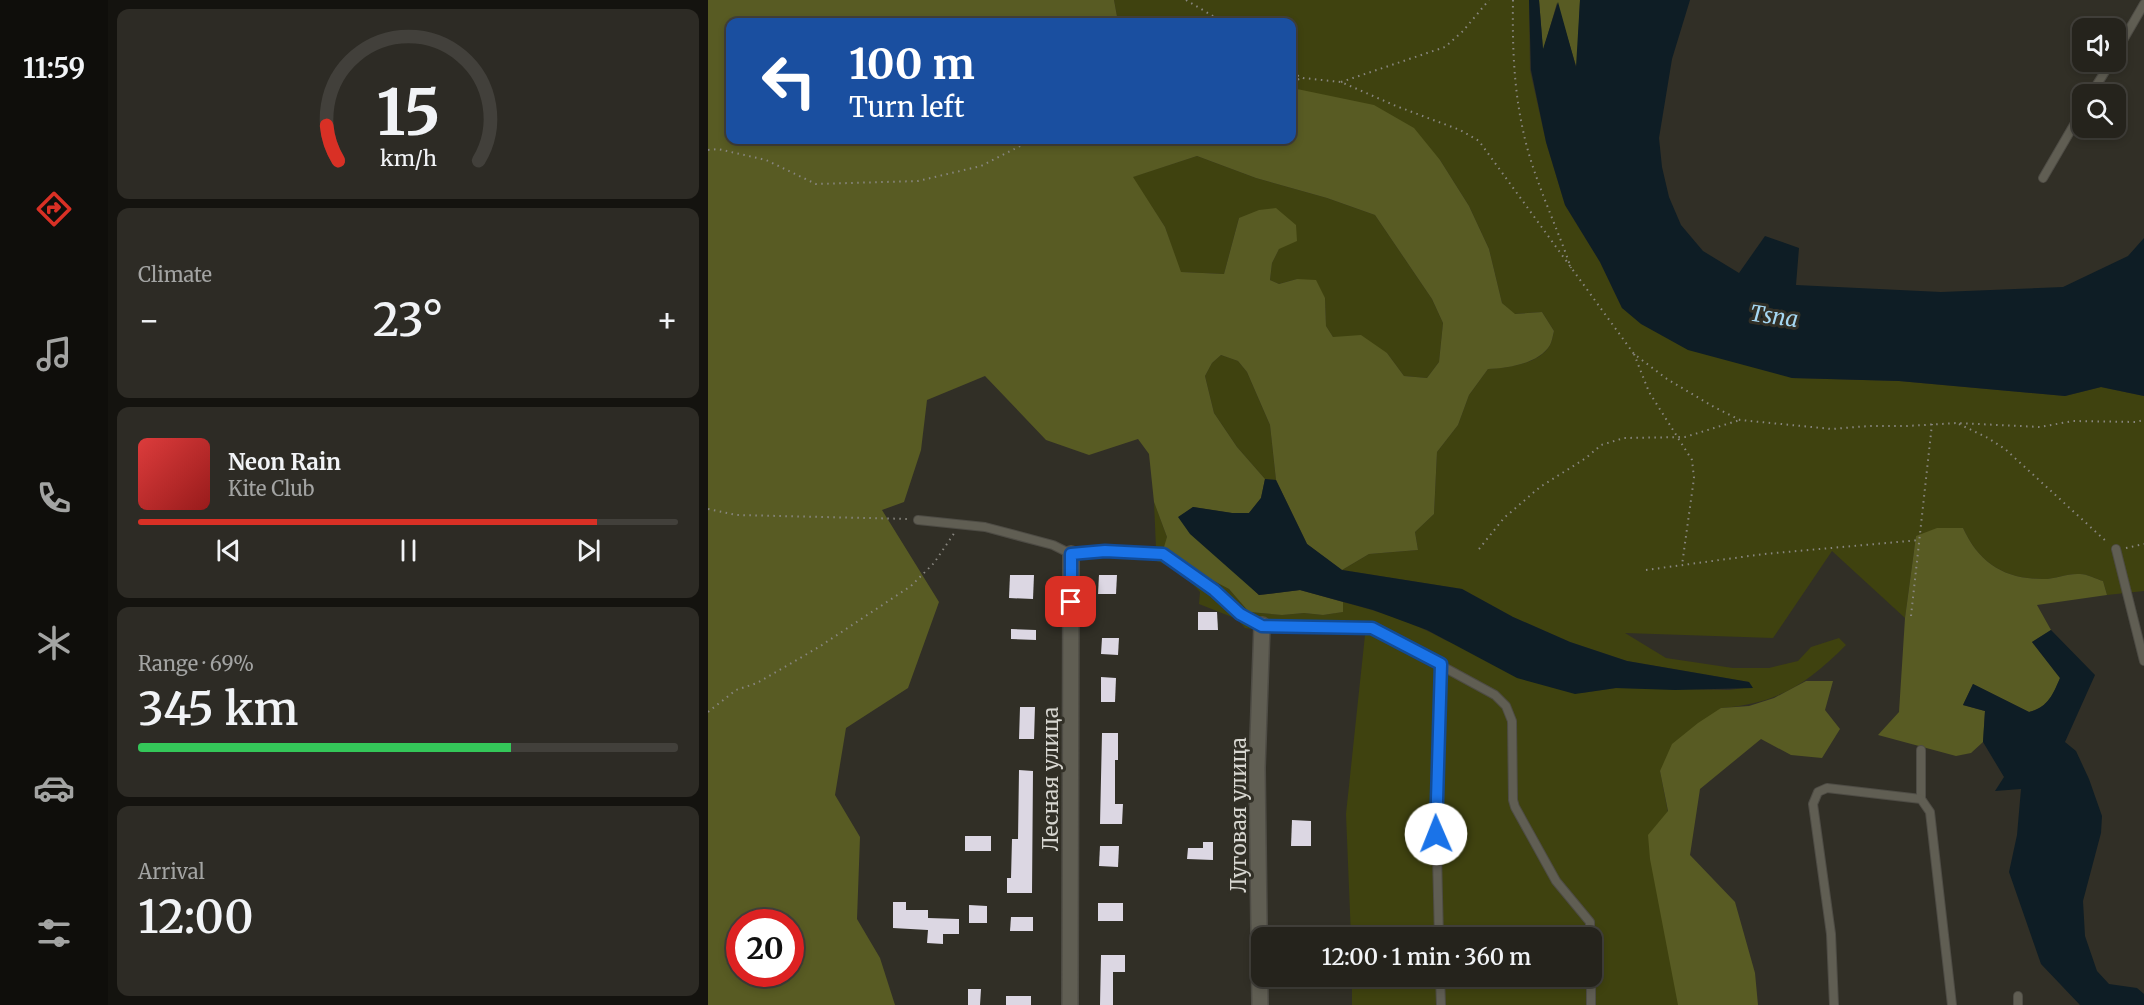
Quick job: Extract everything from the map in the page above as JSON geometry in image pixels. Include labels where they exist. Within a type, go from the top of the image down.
[{"type":"street","name":"Лесная улица","points":[[1070,1005],[1071,554]]},
{"type":"street","name":"Луговая улица","points":[[1260,1005],[1257,768],[1262,626]]},
{"type":"lane","points":[[2126,35],[2144,4]]},
{"type":"lane","points":[[2043,178],[2072,128]]},
{"type":"lane","points":[[918,520],[985,527],[1053,546],[1071,554],[1105,551],[1163,554],[1214,590],[1240,614],[1262,626],[1372,628],[1496,695],[1506,706],[1512,721],[1513,800],[1546,865],[1590,922],[1590,927]]},
{"type":"lane","points":[[2116,549],[2144,661]]},
{"type":"lane","points":[[1439,927],[1436,813],[1441,664]]},
{"type":"lane","points":[[1921,750],[1921,799],[1930,812],[1952,1005]]},
{"type":"lane","points":[[1834,1005],[1831,934],[1813,804],[1814,797],[1818,792],[1827,788],[1921,799]]},
{"type":"lane","points":[[1440,987],[1441,1005]]},
{"type":"lane","points":[[1591,987],[1591,1005]]},
{"type":"path","points":[[1186,0],[1215,18]]},
{"type":"path","points":[[1341,82],[1444,46],[1463,31],[1489,0]]},
{"type":"path","points":[[1513,0],[1514,83],[1526,141],[1535,173],[1572,271]]},
{"type":"path","points":[[1296,75],[1303,78],[1341,82],[1460,130],[1479,141],[1634,354],[1667,379],[1740,420],[1832,429],[1957,423],[2040,427],[2073,421],[2144,420]]},
{"type":"path","points":[[1296,80],[1303,78]]},
{"type":"path","points":[[708,150],[718,149],[766,160],[816,184],[918,181],[981,166],[1024,144]]},
{"type":"path","points":[[1634,354],[1648,392],[1692,460],[1694,478],[1682,565]]},
{"type":"path","points":[[1479,549],[1504,518],[1540,487],[1586,458],[1601,445],[1624,438],[1685,437],[1740,420]]},
{"type":"path","points":[[1957,423],[2005,449],[2116,549],[2144,544]]},
{"type":"path","points":[[1911,616],[1932,424]]},
{"type":"path","points":[[708,509],[736,515],[918,520]]},
{"type":"path","points":[[708,712],[735,690],[757,683],[828,642],[911,586],[934,563],[960,525]]},
{"type":"path","points":[[1646,570],[1764,554],[1920,540]]},
{"type":"green space","points":[[708,0],[1114,0],[1117,18],[726,18],[726,144],[1296,144],[1297,89],[1374,105],[1414,128],[1440,160],[1469,206],[1489,249],[1502,303],[1515,314],[1542,312],[1554,331],[1550,345],[1531,361],[1488,369],[1469,395],[1458,425],[1437,452],[1434,514],[1415,532],[1418,550],[1369,554],[1342,570],[1307,544],[1276,480],[1270,425],[1247,372],[1238,361],[1221,355],[1212,363],[1205,376],[1214,413],[1237,447],[1265,479],[1261,498],[1249,513],[1232,513],[1193,507],[1179,517],[1259,595],[1300,590],[1343,602],[1343,612],[1323,615],[1304,613],[1282,615],[1249,612],[1229,589],[1189,568],[1164,547],[1167,537],[1154,502],[1149,454],[1138,439],[1089,455],[1046,440],[985,376],[927,400],[921,450],[904,502],[882,510],[939,602],[908,688],[846,728],[835,795],[860,837],[857,919],[880,958],[895,1005],[708,1005]],"holes":[[[1197,156],[1256,178],[1327,198],[1375,215],[1432,299],[1443,323],[1439,362],[1427,378],[1404,376],[1387,353],[1361,335],[1333,337],[1326,326],[1325,298],[1316,280],[1297,279],[1279,284],[1270,280],[1272,263],[1279,249],[1297,241],[1296,225],[1276,208],[1259,210],[1239,218],[1224,274],[1181,272],[1165,227],[1133,177]]]},
{"type":"green space","points":[[1114,0],[1529,0],[1530,70],[1546,142],[1565,205],[1600,262],[1622,308],[1792,378],[1899,381],[2065,396],[2101,387],[2144,396],[2144,591],[2107,595],[2103,581],[2080,574],[2043,579],[2016,576],[1994,567],[1985,560],[1969,540],[1963,528],[1916,536],[1905,618],[1832,551],[1773,638],[1625,633],[1666,658],[1733,668],[1769,668],[1798,661],[1811,647],[1839,638],[1846,645],[1818,671],[1790,690],[1759,702],[1721,708],[1660,771],[1705,1005],[1352,1005],[1352,987],[1602,987],[1602,927],[1351,927],[1346,814],[1365,635],[1272,632],[1245,628],[1237,619],[1199,604],[1200,592],[1176,570],[1146,558],[1156,548],[1154,502],[1167,537],[1189,568],[1229,589],[1249,612],[1323,615],[1342,612],[1343,602],[1408,622],[1445,640],[1581,693],[1616,688],[1729,690],[1752,687],[1749,682],[1627,661],[1570,642],[1513,617],[1462,589],[1342,570],[1369,554],[1418,550],[1415,532],[1434,514],[1437,452],[1458,425],[1469,395],[1488,369],[1522,364],[1539,357],[1550,345],[1554,331],[1542,312],[1514,314],[1502,303],[1489,249],[1469,206],[1440,160],[1296,89],[1296,18],[1117,18]]},
{"type":"green space","points":[[1539,0],[1580,0],[1577,69],[1557,3],[1543,51]]},
{"type":"green space","points":[[1197,156],[1256,178],[1327,198],[1375,215],[1432,299],[1443,323],[1439,362],[1427,378],[1404,376],[1387,353],[1333,337],[1326,326],[1325,298],[1297,279],[1279,284],[1270,280],[1272,263],[1279,249],[1239,218],[1224,274],[1180,272],[1165,227],[1132,177]]},
{"type":"green space","points":[[1221,355],[1238,361],[1247,372],[1270,425],[1276,480],[1265,479],[1237,447],[1214,413],[1205,376],[1212,363]]},
{"type":"green space","points":[[1937,528],[1963,528],[1969,540],[1985,560],[2005,572],[2016,576],[2043,579],[2071,574],[2086,575],[2103,581],[2107,595],[2037,605],[2051,630],[2032,642],[2060,678],[2052,695],[2041,707],[2029,712],[1973,684],[1963,705],[1985,711],[1983,742],[1971,753],[1956,756],[1878,735],[1899,712],[1905,618],[1916,536]]},
{"type":"green space","points":[[1806,681],[1833,681],[1825,710],[1840,729],[1822,758],[1791,755],[1761,739],[1700,789],[1690,855],[1735,902],[1755,973],[1758,1005],[1678,1005],[1650,859],[1648,835],[1668,811],[1660,771],[1672,744],[1721,708],[1749,706],[1774,698]]},
{"type":"water","name":"Tsna","points":[[1529,0],[1539,0],[1543,49],[1558,2],[1576,67],[1580,0],[1690,0],[1672,59],[1659,138],[1662,167],[1669,197],[1681,225],[1703,251],[1739,273],[1765,236],[1799,248],[1796,285],[1941,292],[2063,287],[2128,256],[2144,238],[2144,396],[2101,387],[2065,396],[1899,381],[1792,378],[1688,350],[1641,324],[1622,308],[1600,262],[1565,205],[1546,142],[1531,70]]},
{"type":"water","points":[[1265,479],[1276,480],[1307,544],[1342,570],[1462,589],[1513,617],[1570,642],[1627,661],[1749,682],[1753,688],[1675,690],[1616,688],[1575,694],[1517,678],[1427,630],[1373,610],[1300,590],[1259,595],[1190,534],[1178,517],[1193,507],[1232,513],[1249,513],[1261,498]]},
{"type":"water","points":[[2051,630],[2095,675],[2065,742],[2076,751],[2102,816],[2101,833],[2083,901],[2085,936],[2097,971],[2109,984],[2137,988],[2144,994],[2144,1005],[2080,1005],[2041,964],[2009,872],[2017,835],[2021,789],[1995,791],[2004,777],[1983,742],[1985,711],[1963,705],[1973,684],[2029,712],[2045,704],[2060,678],[2032,642]]},
{"type":"building","points":[[1010,575],[1034,575],[1033,599],[1009,598]]},
{"type":"building","points":[[1099,575],[1117,575],[1116,594],[1098,594]]},
{"type":"building","points":[[1198,612],[1217,612],[1218,630],[1198,630]]},
{"type":"building","points":[[1011,629],[1036,630],[1036,640],[1011,639]]},
{"type":"building","points":[[1102,638],[1119,638],[1118,655],[1101,654]]},
{"type":"building","points":[[1101,677],[1116,678],[1115,702],[1101,702]]},
{"type":"building","points":[[1020,707],[1035,707],[1034,739],[1019,739]]},
{"type":"building","points":[[1102,733],[1118,733],[1118,760],[1115,760],[1115,804],[1123,804],[1122,824],[1100,824]]},
{"type":"building","points":[[1019,770],[1033,771],[1032,893],[1007,893],[1007,878],[1011,878],[1012,839],[1018,839]]},
{"type":"building","points":[[1292,820],[1311,821],[1311,846],[1291,846]]},
{"type":"building","points":[[965,836],[991,836],[991,851],[965,851]]},
{"type":"building","points":[[1203,842],[1213,842],[1213,860],[1187,859],[1188,848],[1203,848]]},
{"type":"building","points":[[1100,846],[1119,846],[1118,867],[1099,866]]},
{"type":"building","points":[[893,902],[906,902],[906,910],[928,910],[928,918],[959,919],[959,934],[943,934],[943,944],[927,943],[928,930],[893,928]]},
{"type":"building","points":[[1098,903],[1123,903],[1123,921],[1098,921]]},
{"type":"building","points":[[969,905],[987,906],[987,923],[969,923]]},
{"type":"building","points":[[1011,917],[1033,917],[1033,931],[1010,931]]},
{"type":"building","points":[[1101,955],[1125,955],[1125,972],[1113,972],[1113,1005],[1100,1005]]},
{"type":"building","points":[[968,989],[981,989],[980,1005],[968,1005]]},
{"type":"building","points":[[1006,996],[1031,996],[1031,1005],[1006,1005]]},
{"type":"route","points":[[1071,602],[1071,554],[1105,551],[1163,554],[1214,590],[1240,614],[1262,626],[1372,628],[1441,664],[1436,834]]}]
